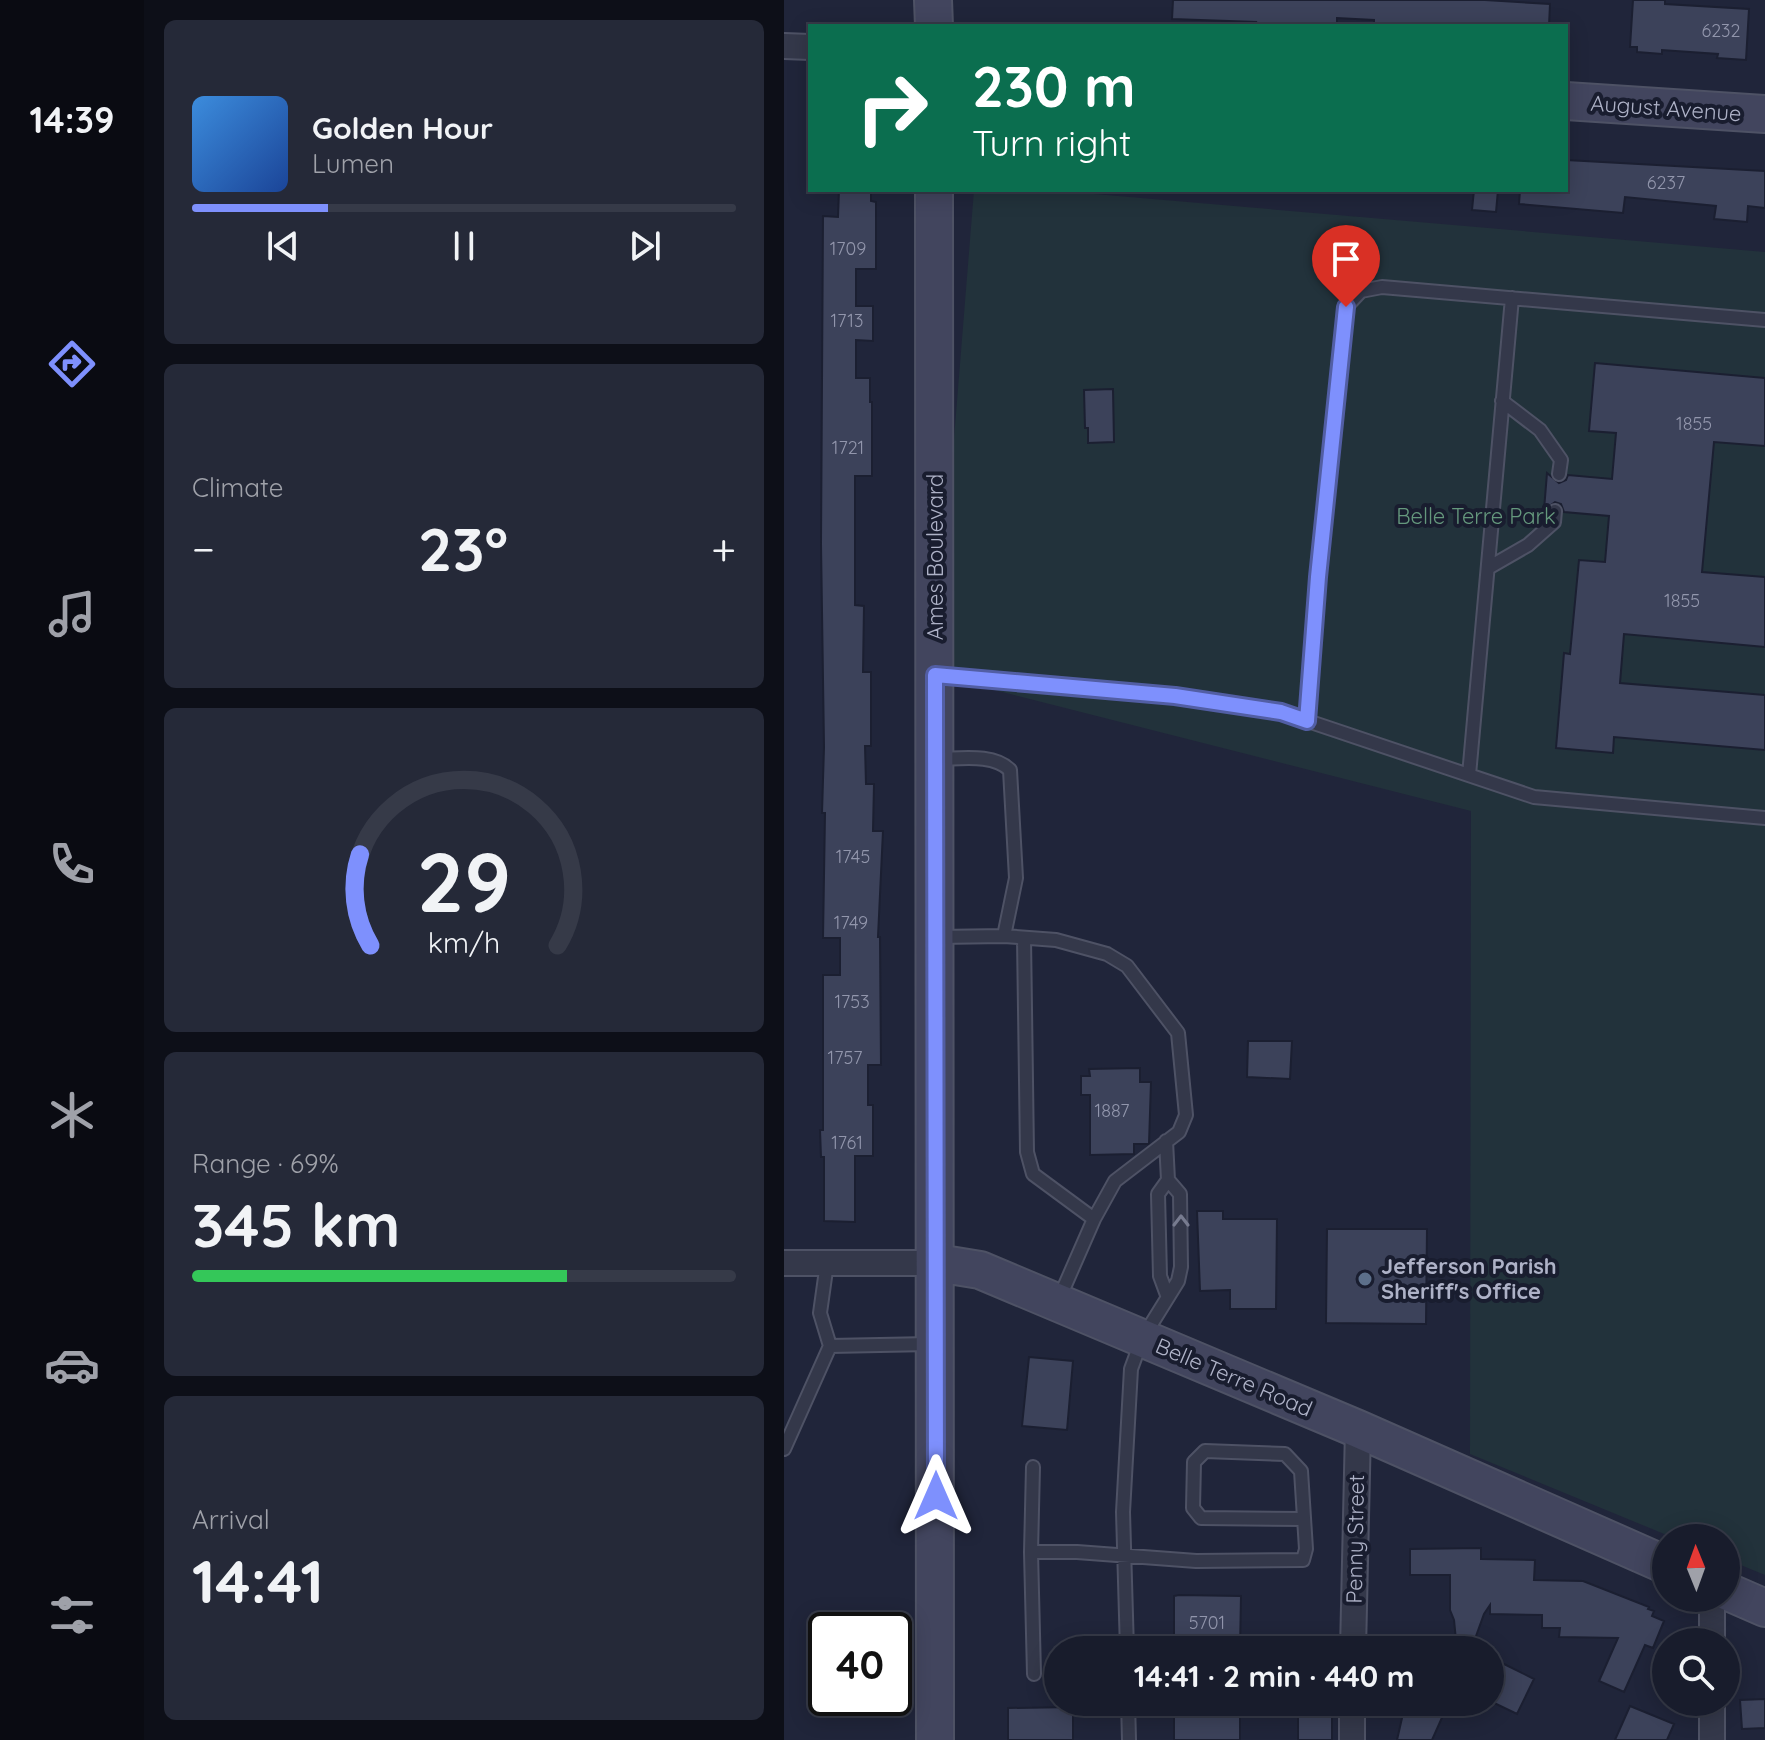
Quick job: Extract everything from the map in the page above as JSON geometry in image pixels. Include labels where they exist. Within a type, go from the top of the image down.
[{"type":"street","points":[[933,0],[934,24]]},
{"type":"street","points":[[784,46],[808,47]]},
{"type":"street","name":"August Avenue","points":[[1568,101],[1765,114]]},
{"type":"street","name":"Ames Boulevard","points":[[934,192],[935,1740]]},
{"type":"street","name":"Belle Terre Road","points":[[784,1263],[937,1263],[980,1270],[1358,1429],[1652,1559]]},
{"type":"street","name":"Penny Street","points":[[1353,1636],[1358,1429]]},
{"type":"street","points":[[1740,1597],[1765,1608]]},
{"type":"street","points":[[1352,1716],[1352,1740]]},
{"type":"street","points":[[1712,1716],[1712,1740]]},
{"type":"lane","points":[[1307,721],[1318,577],[1346,307],[1361,291],[1382,287],[1765,320]]},
{"type":"lane","points":[[1469,775],[1512,298]]},
{"type":"lane","points":[[1502,401],[1540,430],[1561,460],[1559,474]]},
{"type":"lane","points":[[1488,568],[1528,545],[1554,522],[1555,511]]},
{"type":"lane","points":[[935,675],[1175,696],[1281,712],[1534,797],[1765,818]]},
{"type":"lane","points":[[935,759],[983,759],[1002,763],[1010,770],[1016,878],[1004,936]]},
{"type":"lane","points":[[935,937],[1004,936],[1056,940],[1107,954],[1127,966],[1178,1033],[1186,1115],[1179,1132],[1115,1181],[1094,1219],[1057,1303]]},
{"type":"lane","points":[[1024,938],[1027,1152],[1033,1174],[1094,1219]]},
{"type":"lane","points":[[1127,1636],[1123,1512],[1131,1369],[1142,1339],[1178,1281],[1181,1267],[1180,1194],[1168,1180],[1166,1141]]},
{"type":"lane","points":[[1167,1295],[1160,1276],[1158,1194],[1168,1180]]},
{"type":"lane","points":[[784,1449],[830,1346],[820,1313],[827,1263]]},
{"type":"lane","points":[[830,1346],[936,1344]]},
{"type":"lane","points":[[1031,1552],[1077,1552],[1196,1561],[1303,1560],[1306,1549],[1301,1471],[1285,1454],[1205,1451],[1194,1462],[1193,1508],[1201,1518],[1304,1519]]},
{"type":"lane","points":[[1033,1467],[1031,1552],[1034,1674]]},
{"type":"lane","points":[[1128,1716],[1129,1740]]},
{"type":"green space","name":"Belle Terre Park","points":[[974,192],[1071,192],[1765,252],[1765,1575],[1740,1565],[1740,1524],[1652,1524],[1652,1529],[1470,1454],[1471,811],[935,675]]},
{"type":"building","points":[[1173,0],[1485,0],[1550,4],[1549,24],[1374,24],[1374,20],[1337,18],[1337,24],[1256,24],[1172,19]]},
{"type":"building","points":[[1633,0],[1665,0],[1665,4],[1749,9],[1746,60],[1717,58],[1718,54],[1662,50],[1662,54],[1637,52],[1637,47],[1630,47]]},
{"type":"building","points":[[1568,160],[1765,171],[1765,208],[1748,206],[1747,222],[1714,219],[1716,206],[1625,197],[1623,213],[1519,204],[1520,192],[1568,192]]},
{"type":"building","points":[[839,192],[871,192],[871,201],[876,202],[876,269],[856,269],[856,306],[873,306],[873,341],[856,340],[856,378],[870,378],[872,476],[855,476],[855,605],[864,606],[863,672],[871,672],[871,746],[865,746],[866,784],[874,784],[873,831],[883,831],[878,937],[881,1065],[868,1065],[868,1105],[873,1105],[873,1156],[855,1156],[855,1222],[824,1221],[824,1157],[821,1157],[820,1130],[823,1130],[823,975],[840,975],[840,938],[823,938],[825,813],[822,813],[821,544],[823,216],[838,217]]},
{"type":"building","points":[[1474,192],[1498,192],[1496,212],[1472,210]]},
{"type":"building","points":[[1595,363],[1765,378],[1765,446],[1714,442],[1702,572],[1765,577],[1765,647],[1624,634],[1620,683],[1765,695],[1765,750],[1614,737],[1613,753],[1556,748],[1564,653],[1570,654],[1579,560],[1605,562],[1609,516],[1564,512],[1561,504],[1555,502],[1544,510],[1547,473],[1559,483],[1566,480],[1568,475],[1612,479],[1616,433],[1589,431]]},
{"type":"building","points":[[1113,389],[1114,442],[1088,443],[1084,390]]},
{"type":"building","points":[[1248,1041],[1292,1041],[1290,1079],[1247,1077]]},
{"type":"building","points":[[1140,1068],[1140,1082],[1151,1082],[1149,1144],[1134,1144],[1134,1154],[1090,1155],[1090,1095],[1081,1095],[1081,1076],[1090,1076],[1089,1069]]},
{"type":"building","points":[[1197,1211],[1223,1211],[1223,1219],[1277,1219],[1276,1309],[1230,1309],[1230,1290],[1200,1291]]},
{"type":"building","points":[[1327,1229],[1427,1229],[1426,1324],[1326,1323]]},
{"type":"building","points":[[1029,1357],[1073,1361],[1067,1430],[1022,1426]]},
{"type":"building","points":[[1481,1548],[1481,1559],[1535,1560],[1534,1580],[1583,1581],[1649,1607],[1654,1612],[1652,1616],[1664,1621],[1661,1628],[1652,1628],[1652,1648],[1645,1645],[1624,1692],[1599,1681],[1618,1638],[1559,1637],[1560,1628],[1542,1628],[1542,1615],[1490,1614],[1490,1605],[1476,1636],[1456,1636],[1450,1610],[1450,1575],[1410,1575],[1410,1549]]},
{"type":"building","points":[[1174,1596],[1241,1596],[1240,1636],[1174,1636]]},
{"type":"building","points":[[1504,1664],[1534,1679],[1517,1714],[1504,1708]]},
{"type":"building","points":[[1765,1699],[1765,1728],[1742,1729],[1740,1700]]},
{"type":"building","points":[[1630,1706],[1674,1724],[1667,1740],[1615,1740]]},
{"type":"building","points":[[1044,1707],[1044,1716],[1073,1716],[1073,1740],[1008,1740],[1008,1708]]},
{"type":"building","points":[[1174,1716],[1240,1716],[1240,1740],[1174,1740]]},
{"type":"building","points":[[1298,1716],[1332,1716],[1332,1740],[1298,1740]]},
{"type":"building","points":[[1443,1716],[1432,1740],[1397,1740],[1402,1718]]},
{"type":"place","name":"Jefferson Parish Sheriff's Office","points":[[1365,1279]]},
{"type":"route","points":[[936,1496],[935,675],[1175,696],[1281,712],[1307,721],[1318,577],[1346,307]]}]
